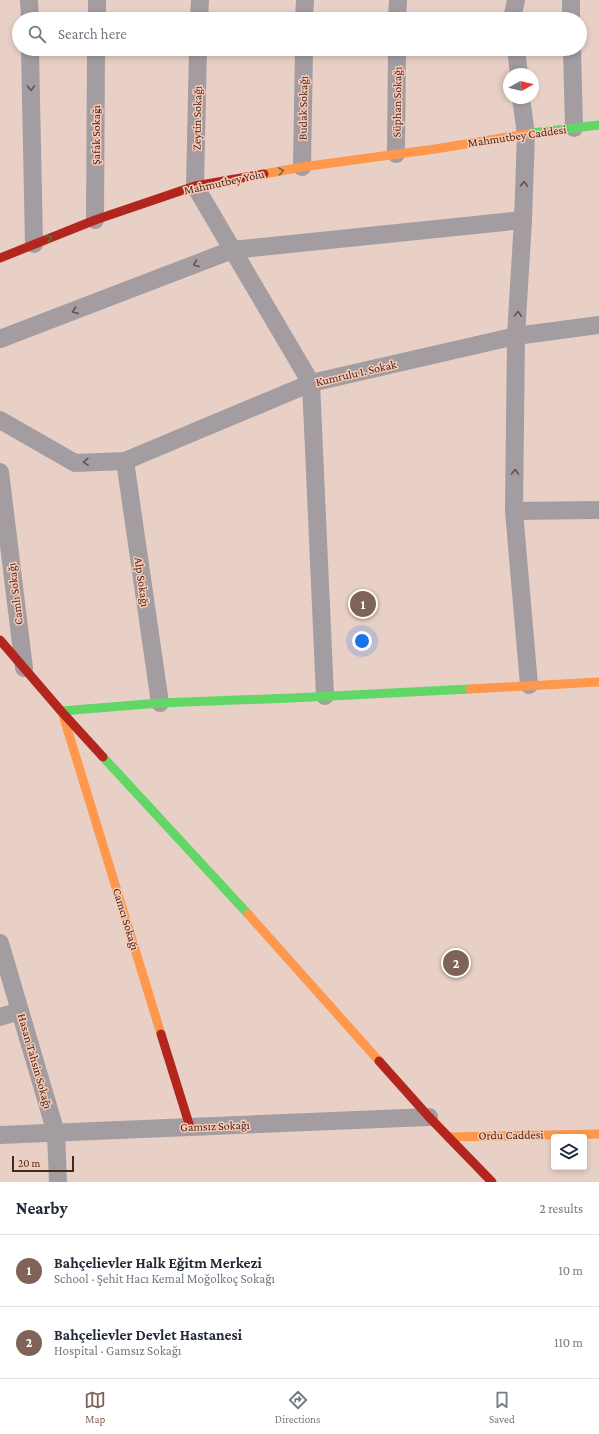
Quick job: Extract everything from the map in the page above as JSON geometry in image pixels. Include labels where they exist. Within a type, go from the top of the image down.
[{"type":"street","points":[[29,0],[30,12]]},
{"type":"street","points":[[97,0],[97,12]]},
{"type":"street","points":[[199,12],[200,0]]},
{"type":"street","points":[[304,12],[305,0]]},
{"type":"street","points":[[398,0],[398,12]]},
{"type":"street","points":[[513,12],[516,0]]},
{"type":"street","points":[[571,0],[571,12]]},
{"type":"street","points":[[30,56],[34,244]]},
{"type":"street","name":"Şafak Sokağı","points":[[95,220],[96,56]]},
{"type":"street","name":"Zeytin Sokağı","points":[[195,186],[198,56]]},
{"type":"street","name":"Budak Sokağı","points":[[302,167],[304,56]]},
{"type":"street","name":"Süphan Sokağı","points":[[396,154],[397,56]]},
{"type":"street","points":[[517,56],[518,68]]},
{"type":"street","points":[[572,56],[574,128]]},
{"type":"street","points":[[522,104],[526,134],[523,220],[516,336],[514,511],[529,685]]},
{"type":"street","name":"Mahmutbey Caddesi","points":[[435,149],[526,134],[599,125]]},
{"type":"street","name":"Mahmutbey Yolu","points":[[0,258],[95,220],[195,186],[302,167],[435,149]]},
{"type":"street","points":[[195,186],[311,384],[325,696]]},
{"type":"street","points":[[0,339],[232,250],[523,220]]},
{"type":"street","name":"Kumrulu 1. Sokak","points":[[125,461],[311,384],[516,336],[599,325]]},
{"type":"street","points":[[0,420],[74,463],[125,461]]},
{"type":"street","name":"Alp Sokağı","points":[[125,461],[160,703]]},
{"type":"street","name":"Camlı Sokağı","points":[[0,472],[24,668]]},
{"type":"street","points":[[514,511],[599,510]]},
{"type":"street","points":[[0,640],[61,710],[257,924],[429,1117],[492,1182]]},
{"type":"street","points":[[61,710],[160,703],[599,682]]},
{"type":"street","name":"Camcı Sokağı","points":[[61,710],[190,1127]]},
{"type":"street","name":"Hasan Tahsin Sokağı","points":[[0,943],[56,1133],[58,1182]]},
{"type":"street","points":[[0,1017],[20,1011]]},
{"type":"street","name":"Gamsız Sokağı","points":[[0,1135],[429,1117]]},
{"type":"street","name":"Ordu Caddesi","points":[[448,1137],[599,1134]]},
{"type":"traffic: fast","points":[[532,133],[599,125]]},
{"type":"traffic: fast","points":[[61,711],[160,703],[470,689]]},
{"type":"traffic: fast","points":[[103,757],[248,914]]},
{"type":"traffic: slow","points":[[264,174],[532,133]]},
{"type":"traffic: slow","points":[[470,689],[599,682]]},
{"type":"traffic: slow","points":[[63,715],[161,1034]]},
{"type":"traffic: slow","points":[[248,914],[379,1061]]},
{"type":"traffic: slow","points":[[448,1137],[599,1134]]},
{"type":"traffic: jam","points":[[0,258],[95,220],[195,186],[264,174]]},
{"type":"traffic: jam","points":[[0,640],[103,757]]},
{"type":"traffic: jam","points":[[161,1034],[190,1127]]},
{"type":"traffic: jam","points":[[379,1061],[429,1117],[492,1182]]},
{"type":"place","name":"Bahçelievler Halk Eğitm Merkezi","points":[[363,604]]},
{"type":"place","name":"Bahçelievler Devlet Hastanesi","points":[[456,963]]}]
